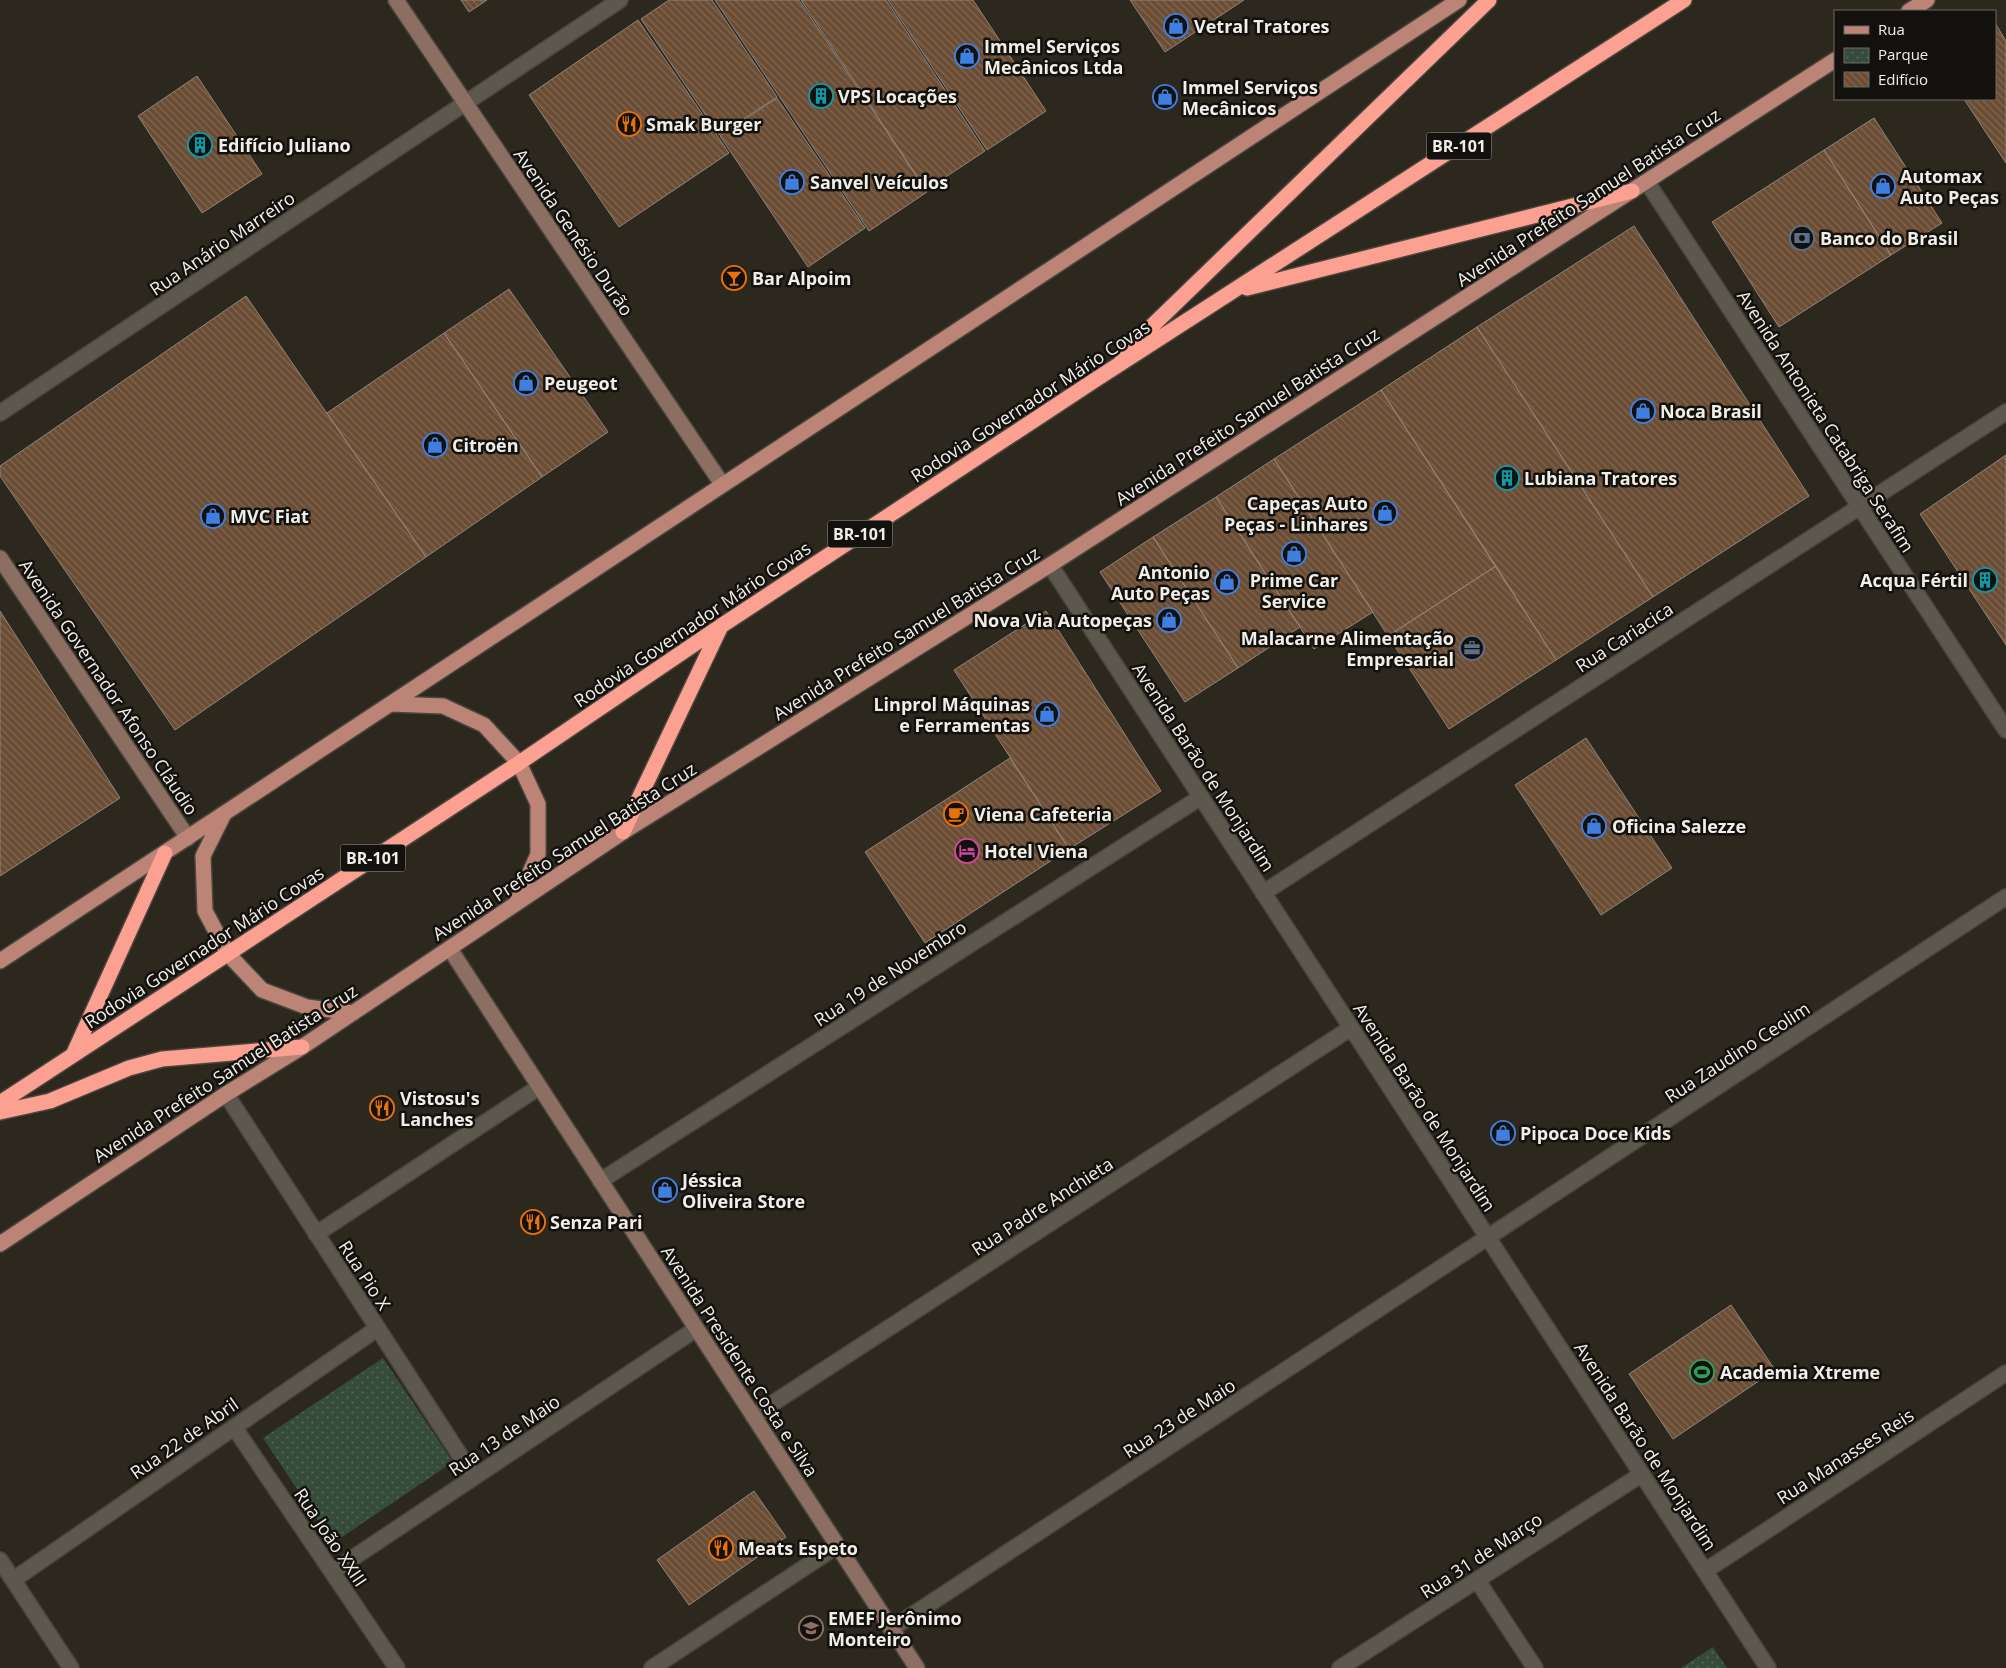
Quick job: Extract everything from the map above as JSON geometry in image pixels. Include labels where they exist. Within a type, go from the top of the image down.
[{"type":"highway","points":[[1098,378],[1489,0]]},
{"type":"highway","name":"Rodovia Governador Mário Covas","points":[[0,1103],[519,763],[721,626],[1098,378],[1684,0]]},
{"type":"highway","points":[[1233,291],[1632,191]]},
{"type":"highway","points":[[623,832],[721,626]]},
{"type":"highway","points":[[73,1055],[165,853]]},
{"type":"highway","points":[[0,1112],[50,1101],[129,1068],[162,1059],[302,1047]]},
{"type":"main road","name":"Avenida Genésio Durão","points":[[396,0],[722,484]]},
{"type":"main road","points":[[0,961],[1460,0]]},
{"type":"main road","points":[[1911,10],[1927,0]]},
{"type":"main road","name":"Avenida Prefeito Samuel Batista Cruz","points":[[0,1244],[226,1094],[302,1047],[623,832],[1050,565],[1834,61]]},
{"type":"main road","name":"Avenida Governador Afonso Cláudio","points":[[0,558],[188,838]]},
{"type":"main road","points":[[391,704],[443,706],[484,725],[519,763],[538,804],[538,854],[515,905]]},
{"type":"main road","points":[[224,813],[203,856],[205,911],[228,954],[262,990],[307,1007],[353,1013]]},
{"type":"main road","name":"Avenida Presidente Costa e Silva","points":[[450,949],[917,1668]]},
{"type":"street","name":"Rua Anário Marreiro","points":[[0,414],[620,0]]},
{"type":"street","name":"Avenida Antonieta Catabriga Serafim","points":[[1647,182],[2006,730]]},
{"type":"street","name":"Rua Cariacica","points":[[1263,893],[2006,412]]},
{"type":"street","name":"Avenida Barão de Monjardim","points":[[1050,565],[1768,1668]]},
{"type":"street","name":"Rua 19 de Novembro","points":[[600,1181],[1201,797]]},
{"type":"street","name":"Rua Zaudino Ceolim","points":[[1488,1238],[2006,897]]},
{"type":"street","name":"Rua Padre Anchieta","points":[[753,1416],[1352,1028]]},
{"type":"street","points":[[316,1234],[539,1087]]},
{"type":"street","name":"Rua Pio X","points":[[226,1094],[474,1477]]},
{"type":"street","name":"Rua 23 de Maio","points":[[891,1629],[1488,1238]]},
{"type":"street","name":"Rua 22 de Abril","points":[[13,1580],[378,1328]]},
{"type":"street","name":"Rua 13 de Maio","points":[[332,1572],[696,1329]]},
{"type":"street","name":"Rua Manasses Reis","points":[[1705,1571],[2006,1373]]},
{"type":"street","name":"Rua João XXIII","points":[[234,1427],[397,1668]]},
{"type":"street","name":"Rua 31 de Março","points":[[1340,1668],[1642,1474]]},
{"type":"street","points":[[652,1668],[837,1546]]},
{"type":"street","points":[[0,1560],[71,1668]]},
{"type":"street","points":[[1477,1580],[1535,1668]]},
{"type":"green space","points":[[383,1358],[453,1462],[333,1543],[263,1438]]},
{"type":"green space","points":[[1713,1647],[1727,1668],[1681,1668]]},
{"type":"building","points":[[461,0],[487,0],[469,12]]},
{"type":"building","points":[[669,0],[712,0],[777,97],[719,135],[641,19]]},
{"type":"building","name":"VPS Locações","points":[[715,0],[799,0],[927,192],[869,231]]},
{"type":"building","points":[[801,0],[886,0],[985,151],[926,190]]},
{"type":"building","name":"Immel Serviços Mecânicos Ltda","points":[[888,0],[973,0],[1046,111],[987,150]]},
{"type":"building","name":"Vetral Tratores","points":[[1130,0],[1244,0],[1165,52]]},
{"type":"building","name":"Smak Burger","points":[[638,20],[729,153],[619,227],[529,95]]},
{"type":"building","points":[[1996,25],[2006,41],[2006,163],[1965,100],[1996,100]]},
{"type":"building","name":"Edifício Juliano","points":[[197,76],[262,174],[202,213],[138,116]]},
{"type":"building","name":"Sanvel Veículos","points":[[777,98],[865,228],[808,267],[720,136]]},
{"type":"building","name":"Automax Auto Peças","points":[[1874,118],[1942,223],[1891,255],[1824,150]]},
{"type":"building","name":"Banco do Brasil","points":[[1824,150],[1891,255],[1779,327],[1712,222]]},
{"type":"building","name":"Noca Brasil","points":[[1634,226],[1809,496],[1653,597],[1477,327]]},
{"type":"building","name":"Peugeot","points":[[509,289],[608,432],[542,477],[444,333]]},
{"type":"building","name":"MVC Fiat","points":[[246,296],[426,557],[175,730],[0,476],[0,466]]},
{"type":"building","name":"Lubiana Tratores","points":[[1477,327],[1653,597],[1556,660],[1381,390]]},
{"type":"building","name":"Citroën","points":[[444,333],[542,477],[426,557],[327,413]]},
{"type":"building","name":"Capeças Auto Peças - Linhares","points":[[1381,390],[1496,566],[1388,636],[1274,459]]},
{"type":"building","name":"Acqua Fértil","points":[[2006,455],[2006,645],[1920,514]]},
{"type":"building","name":"Prime Car Service","points":[[1274,459],[1373,612],[1314,649],[1216,497]]},
{"type":"building","name":"Antonio Auto Peças","points":[[1216,497],[1300,627],[1238,668],[1153,537]]},
{"type":"building","name":"Nova Via Autopeças","points":[[1153,537],[1238,668],[1185,702],[1100,572]]},
{"type":"building","name":"Malacarne Alimentação Empresarial","points":[[1496,566],[1556,660],[1449,729],[1388,636]]},
{"type":"building","points":[[0,611],[120,798],[0,876]]},
{"type":"building","name":"Linprol Máquinas e Ferramentas","points":[[1046,611],[1161,791],[1069,849],[954,670]]},
{"type":"building","name":"Oficina Salezze","points":[[1586,738],[1672,868],[1601,915],[1515,785]]},
{"type":"building","name":"Hotel Viena","points":[[1010,758],[1069,849],[925,943],[865,852]]},
{"type":"building","name":"Academia Xtreme","points":[[1731,1305],[1775,1370],[1673,1439],[1629,1374]]},
{"type":"building","name":"Meats Espeto","points":[[754,1491],[786,1537],[689,1605],[657,1560]]},
{"type":"place","name":"Vetral Tratores","points":[[1176,26]]},
{"type":"place","name":"Immel Serviços Mecânicos Ltda","points":[[967,56]]},
{"type":"place","name":"VPS Locações","points":[[821,96]]},
{"type":"place","name":"Immel Serviços Mecânicos","points":[[1165,97]]},
{"type":"place","name":"Smak Burger","points":[[629,124]]},
{"type":"place","name":"Edifício Juliano","points":[[200,145]]},
{"type":"place","name":"Sanvel Veículos","points":[[792,182]]},
{"type":"place","name":"Automax Auto Peças","points":[[1883,186]]},
{"type":"place","name":"Banco do Brasil","points":[[1802,238]]},
{"type":"place","name":"Bar Alpoim","points":[[734,278]]},
{"type":"place","name":"Peugeot","points":[[526,383]]},
{"type":"place","name":"Noca Brasil","points":[[1643,411]]},
{"type":"place","name":"Citroën","points":[[435,445]]},
{"type":"place","name":"Lubiana Tratores","points":[[1507,478]]},
{"type":"place","name":"Capeças Auto Peças - Linhares","points":[[1385,513]]},
{"type":"place","name":"MVC Fiat","points":[[213,516]]},
{"type":"place","name":"Prime Car Service","points":[[1294,554]]},
{"type":"place","name":"Acqua Fértil","points":[[1985,580]]},
{"type":"place","name":"Antonio Auto Peças","points":[[1227,582]]},
{"type":"place","name":"Nova Via Autopeças","points":[[1169,620]]},
{"type":"place","name":"Malacarne Alimentação Empresarial","points":[[1472,648]]},
{"type":"place","name":"Linprol Máquinas e Ferramentas","points":[[1047,714]]},
{"type":"place","name":"Viena Cafeteria","points":[[956,814]]},
{"type":"place","name":"Oficina Salezze","points":[[1594,826]]},
{"type":"place","name":"Hotel Viena","points":[[967,851]]},
{"type":"place","name":"Vistosu's Lanches","points":[[382,1108]]},
{"type":"place","name":"Pipoca Doce Kids","points":[[1503,1133]]},
{"type":"place","name":"Jéssica Oliveira Store","points":[[665,1190]]},
{"type":"place","name":"Senza Pari","points":[[533,1222]]},
{"type":"place","name":"Academia Xtreme","points":[[1702,1372]]},
{"type":"place","name":"Meats Espeto","points":[[721,1548]]},
{"type":"place","name":"EMEF Jerônimo Monteiro","points":[[811,1628]]}]
